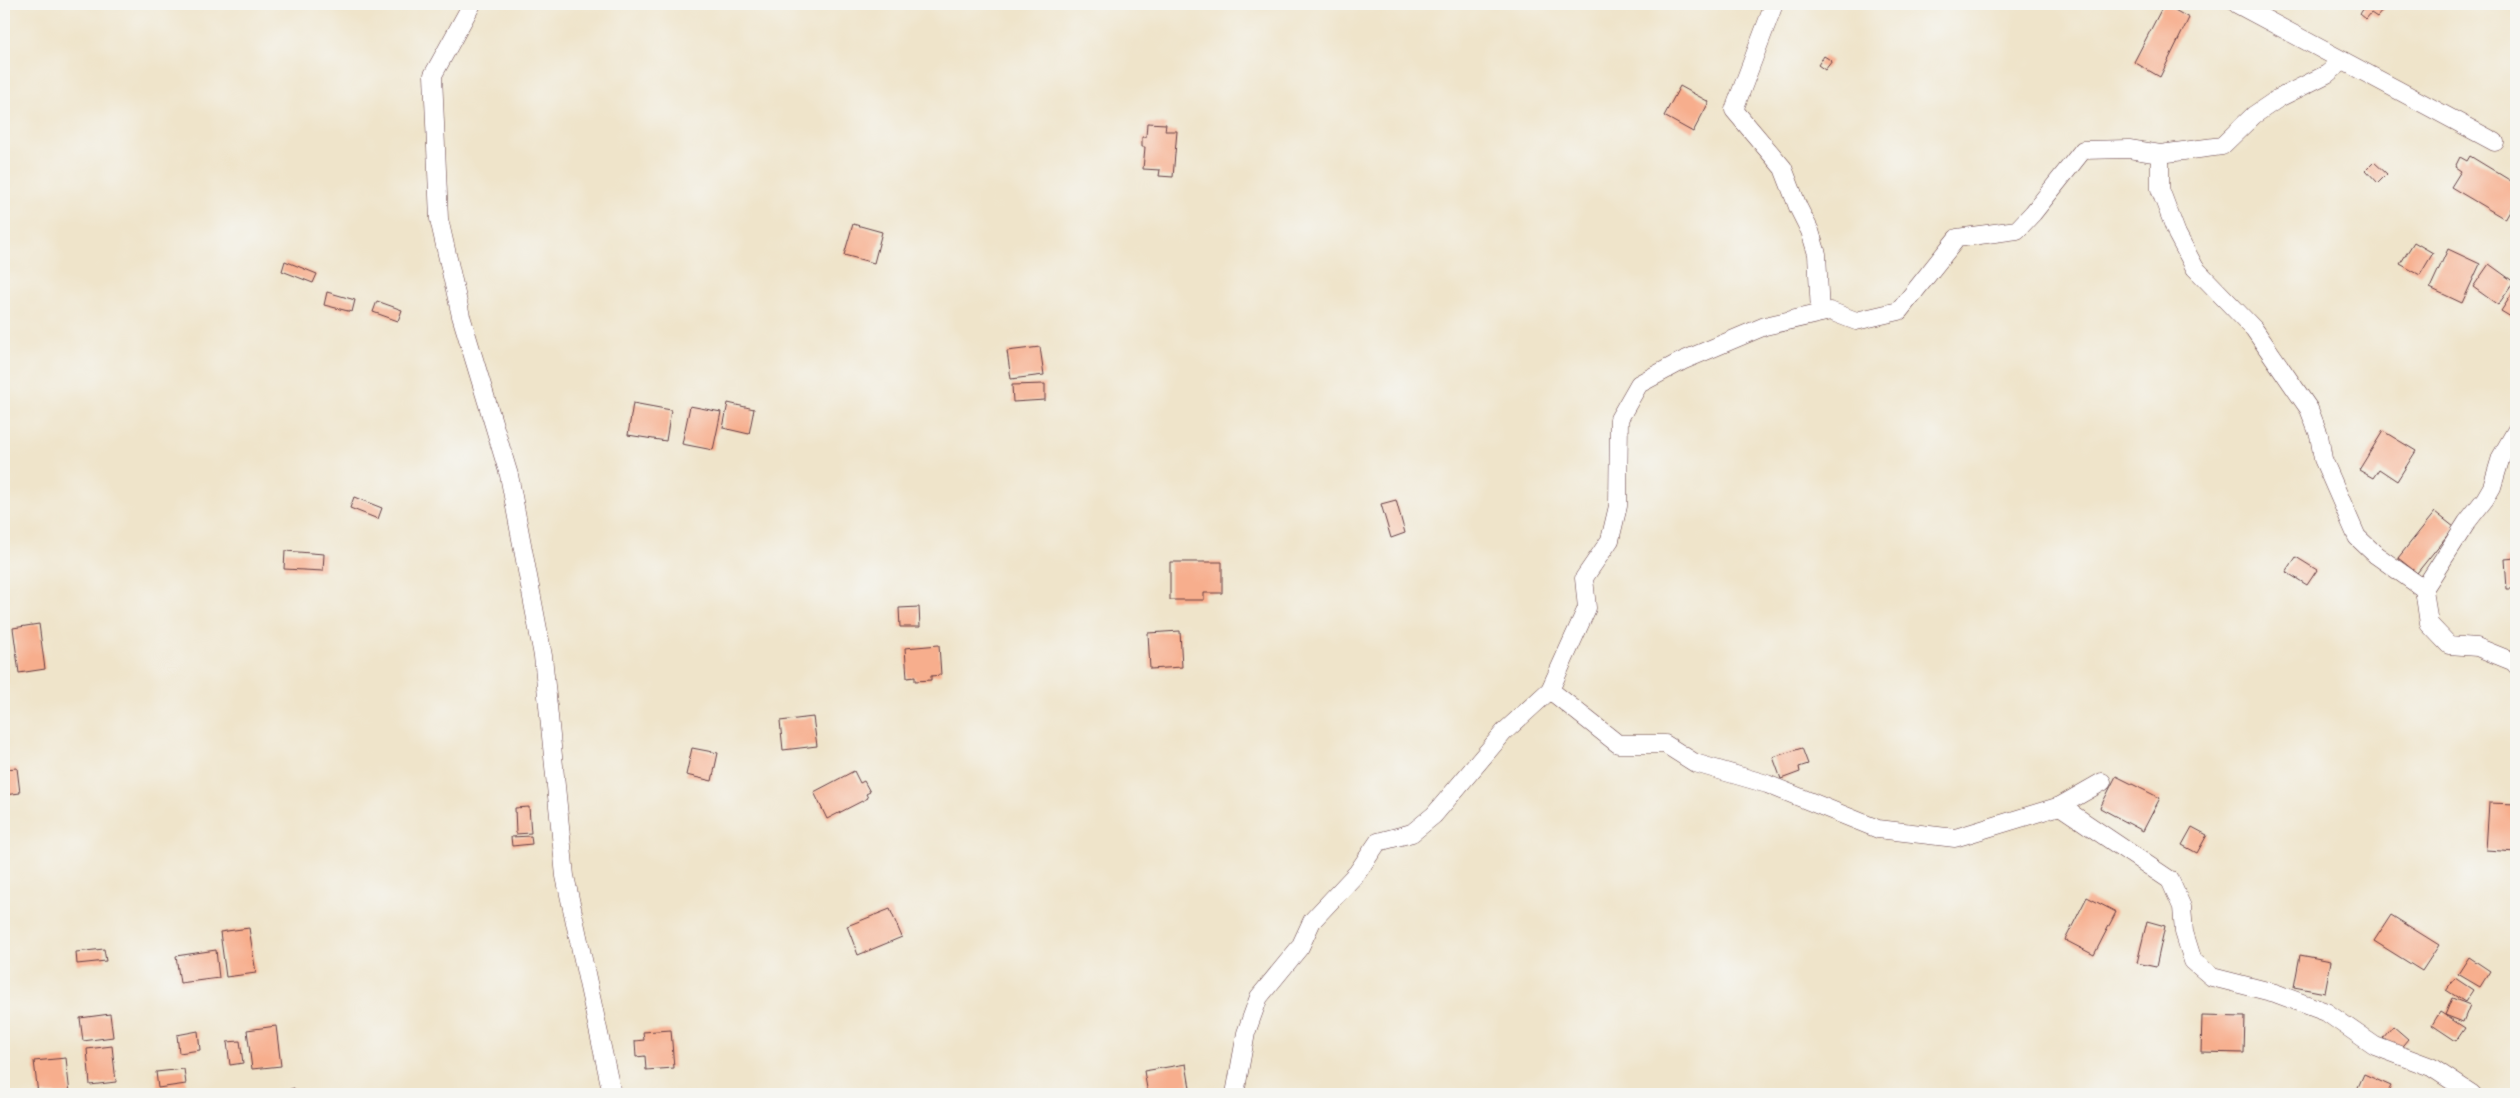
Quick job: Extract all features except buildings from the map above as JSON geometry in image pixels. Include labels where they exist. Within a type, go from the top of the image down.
[{"type":"street","points":[[472,4],[433,75],[439,219],[461,316],[509,475],[543,656],[565,876],[612,1094]]},
{"type":"street","points":[[1774,4],[1734,110],[1783,168],[1798,207],[1810,231],[1817,254],[1820,313]]},
{"type":"street","points":[[2238,4],[2495,142]]},
{"type":"street","points":[[1235,1094],[1246,1033],[1259,997],[1300,947],[1312,921],[1357,873],[1378,842],[1412,834],[1434,816],[1504,732],[1550,690],[1587,608],[1584,578],[1610,540],[1618,506],[1619,419],[1639,384],[1682,361],[1765,326],[1830,311],[1856,321],[1899,311],[1957,238],[2017,230],[2033,214],[2083,150],[2129,149],[2160,154],[2222,146],[2254,115],[2279,98],[2328,74],[2343,61]]},
{"type":"street","points":[[2160,154],[2160,189],[2177,234],[2195,268],[2254,329],[2309,409],[2319,435],[2323,459],[2357,537],[2376,556],[2424,589]]},
{"type":"street","points":[[2516,431],[2501,457],[2486,500],[2467,522],[2424,589],[2429,624],[2449,645],[2477,647],[2514,662],[2516,666]]},
{"type":"street","points":[[1550,690],[1618,744],[1665,744],[1695,762],[1767,784],[1878,829],[1955,838],[2060,806],[2102,782]]},
{"type":"street","points":[[2060,806],[2170,880],[2182,906],[2184,932],[2193,961],[2212,977],[2266,990],[2326,1012],[2375,1046],[2431,1067],[2472,1094]]}]
